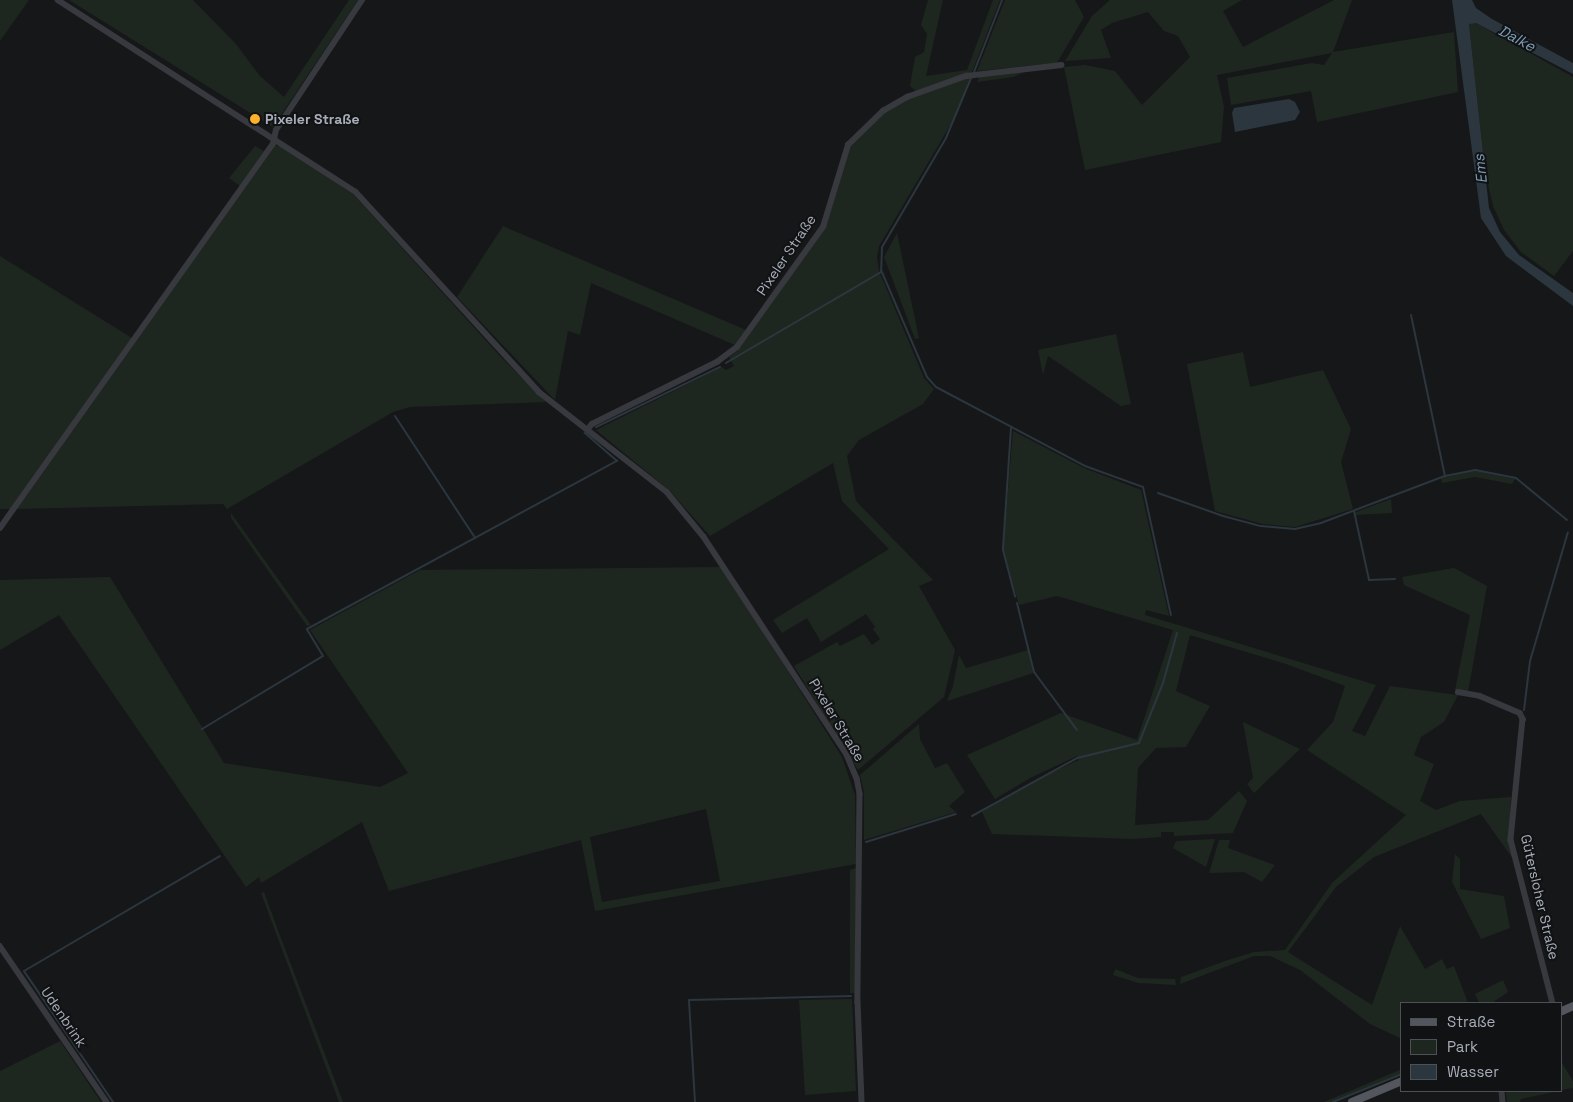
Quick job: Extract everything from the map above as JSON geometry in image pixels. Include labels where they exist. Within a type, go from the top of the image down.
[{"type":"main road","points":[[1352,1102],[1400,1083]]},
{"type":"street","name":"Pixeler Straße","points":[[58,0],[275,137],[356,192],[538,392],[667,492],[704,537],[846,755],[856,775],[860,794],[858,1002],[862,1102]]},
{"type":"street","points":[[0,528],[273,144],[276,130],[362,0]]},
{"type":"street","name":"Pixeler Straße","points":[[588,429],[592,424],[717,362],[736,347],[823,227],[842,159],[859,132],[883,111],[907,97],[966,76],[1061,65]]},
{"type":"street","name":"Gütersloher Straße","points":[[1458,692],[1480,696],[1520,713],[1523,720],[1511,840],[1553,1002]]},
{"type":"street","name":"Udenbrink","points":[[0,946],[107,1102]]},
{"type":"green space","points":[[0,0],[29,0],[0,41]]},
{"type":"green space","points":[[69,0],[193,0],[236,44],[260,76],[284,97],[349,0],[358,0],[273,127]]},
{"type":"green space","points":[[928,0],[943,0],[926,76],[967,70],[993,0],[1000,0],[972,72],[916,91],[910,86],[915,57],[924,52],[927,34],[921,25]]},
{"type":"green space","points":[[1005,0],[1075,0],[1084,17],[1057,63],[977,71]]},
{"type":"green space","points":[[1110,0],[1242,0],[1223,11],[1243,47],[1334,0],[1352,0],[1333,52],[1454,32],[1458,92],[1317,122],[1311,91],[1231,105],[1227,78],[1312,63],[1324,65],[1332,53],[1217,75],[1224,107],[1221,142],[1085,170],[1064,67],[1085,65],[1115,71],[1142,105],[1190,57],[1178,36],[1164,31],[1148,12],[1112,23],[1101,30],[1111,58],[1065,61],[1092,16]]},
{"type":"green space","points":[[1472,21],[1573,77],[1573,251],[1554,276],[1521,252],[1504,230],[1493,206],[1485,171],[1469,24]]},
{"type":"green space","points":[[1025,72],[1013,77],[977,82],[980,76]]},
{"type":"green space","points":[[970,77],[955,117],[879,246],[877,257],[879,271],[924,378],[934,389],[923,404],[859,440],[847,456],[856,501],[933,580],[919,586],[955,650],[944,697],[858,770],[794,666],[837,642],[840,646],[864,634],[872,645],[880,639],[873,629],[875,627],[866,614],[821,642],[807,618],[782,633],[773,620],[889,549],[842,501],[833,463],[710,536],[669,490],[596,430],[722,367],[726,370],[734,366],[729,357],[740,348],[825,228],[850,146],[884,113],[908,99]]},
{"type":"green space","points":[[255,146],[264,151],[240,186],[229,178]]},
{"type":"green space","points":[[275,146],[281,146],[354,195],[499,355],[546,402],[410,407],[393,412],[227,509],[223,504],[17,509]]},
{"type":"green space","points":[[503,226],[746,330],[735,345],[591,283],[580,335],[568,331],[555,400],[457,297]]},
{"type":"green space","points":[[897,233],[919,338],[915,339],[884,257]]},
{"type":"green space","points":[[0,256],[132,338],[11,509],[0,509]]},
{"type":"green space","points":[[1116,334],[1131,404],[1121,406],[1048,356],[1043,375],[1038,350]]},
{"type":"green space","points":[[1243,352],[1250,387],[1323,370],[1351,429],[1341,462],[1353,509],[1295,527],[1263,524],[1215,511],[1187,364]]},
{"type":"green space","points":[[1013,431],[1084,468],[1141,490],[1169,616],[1146,610],[1145,615],[1376,685],[1352,731],[1365,736],[1390,686],[1458,695],[1444,722],[1421,737],[1414,755],[1434,764],[1420,801],[1436,810],[1460,801],[1511,797],[1509,841],[1513,859],[1481,814],[1374,857],[1336,887],[1288,952],[1372,1005],[1400,926],[1425,969],[1442,959],[1447,969],[1454,966],[1468,1002],[1400,1002],[1400,1038],[1370,1024],[1300,970],[1270,956],[1254,956],[1180,984],[1181,977],[1225,961],[1254,952],[1285,950],[1332,883],[1406,815],[1307,750],[1333,722],[1345,686],[1286,664],[1190,635],[1176,691],[1210,706],[1186,747],[1156,748],[1138,768],[1135,825],[1208,820],[1239,791],[1247,801],[1233,833],[1174,836],[1174,832],[1161,832],[1161,837],[1132,839],[992,834],[982,812],[1031,782],[1079,760],[1077,756],[1030,778],[995,799],[967,755],[1061,713],[1137,740],[1173,630],[1057,596],[1019,605],[1003,550]]},
{"type":"green space","points":[[1475,471],[1515,479],[1512,484],[1475,477],[1442,483],[1441,478]]},
{"type":"green space","points":[[1391,499],[1392,513],[1356,515],[1356,512]]},
{"type":"green space","points":[[231,513],[311,625],[307,626],[231,518]]},
{"type":"green space","points":[[722,567],[842,757],[855,795],[856,864],[595,911],[581,840],[389,891],[362,822],[261,883],[259,877],[246,887],[59,615],[0,650],[0,580],[110,577],[224,763],[380,787],[408,773],[310,630],[420,570]],"holes":[[[706,809],[720,881],[602,902],[590,837]]]},
{"type":"green space","points":[[1454,568],[1487,586],[1468,692],[1455,690],[1470,615],[1404,585],[1402,577]]},
{"type":"green space","points":[[1028,650],[1033,673],[947,701],[953,686],[959,655],[966,668]]},
{"type":"green space","points":[[1243,722],[1300,749],[1254,793],[1247,784],[1253,778]]},
{"type":"green space","points":[[919,724],[920,739],[935,768],[947,763],[965,792],[949,806],[956,812],[864,840],[864,792],[860,775]]},
{"type":"green space","points":[[1215,839],[1206,867],[1173,848],[1176,841]]},
{"type":"green space","points":[[1219,840],[1230,840],[1228,848],[1275,865],[1262,882],[1244,872],[1209,873]]},
{"type":"green space","points":[[1455,854],[1460,859],[1460,889],[1504,896],[1510,928],[1481,939],[1452,882]]},
{"type":"green space","points":[[856,868],[855,993],[850,993],[850,870]]},
{"type":"green space","points":[[264,892],[343,1102],[339,1102],[261,893]]},
{"type":"green space","points":[[1115,969],[1138,978],[1175,979],[1176,985],[1138,983],[1113,975]]},
{"type":"green space","points":[[1503,980],[1508,992],[1493,1002],[1479,1002],[1475,994]]},
{"type":"green space","points":[[852,999],[856,1091],[805,1095],[799,1000]]},
{"type":"green space","points":[[60,1041],[101,1102],[0,1102],[0,1071]]},
{"type":"green space","points":[[1563,1065],[1573,1081],[1573,1088],[1563,1090]]},
{"type":"green space","points":[[1400,1070],[1400,1074],[1331,1102],[1324,1102]]},
{"type":"green space","points":[[1506,1092],[1554,1092],[1521,1099],[1520,1102],[1507,1102]]},
{"type":"water","points":[[1452,0],[1472,0],[1476,8],[1492,19],[1573,63],[1573,74],[1476,23],[1469,24],[1489,208],[1500,232],[1519,255],[1573,293],[1573,306],[1506,256],[1481,218]]},
{"type":"water","points":[[1289,99],[1295,102],[1300,112],[1295,120],[1235,132],[1232,113],[1234,108]]},
{"type":"waterway","points":[[974,72],[1002,0]]},
{"type":"waterway","points":[[971,78],[946,138],[882,247],[881,270],[927,377],[936,387],[1085,466],[1143,487],[1171,615]]},
{"type":"waterway","points":[[726,363],[881,272]]},
{"type":"waterway","points":[[1411,315],[1445,476]]},
{"type":"waterway","points":[[596,427],[720,367]]},
{"type":"waterway","points":[[395,416],[475,538]]},
{"type":"waterway","points":[[1011,428],[1003,550],[1015,596]]},
{"type":"waterway","points":[[202,729],[323,656],[307,629],[617,461],[585,433]]},
{"type":"waterway","points":[[1158,493],[1223,516],[1261,526],[1295,529],[1321,523],[1445,476],[1475,470],[1516,478],[1567,520]]},
{"type":"waterway","points":[[1354,511],[1369,580],[1395,579]]},
{"type":"waterway","points":[[1524,710],[1530,661],[1568,532]]},
{"type":"waterway","points":[[1017,603],[1034,672],[1077,730]]},
{"type":"waterway","points":[[972,816],[1077,758],[1139,743],[1163,683],[1177,633]]},
{"type":"waterway","points":[[866,842],[956,814]]},
{"type":"waterway","points":[[113,1102],[24,971],[220,856]]},
{"type":"waterway","points":[[695,1102],[689,1000],[851,996]]},
{"type":"waterway","points":[[1333,1102],[1400,1075]]},
{"type":"place","name":"Pixeler Straße","points":[[255,119]]},
{"type":"water label","name":"Dalke","points":[[1517,38]]},
{"type":"water label","name":"Ems","points":[[1480,169]]}]
